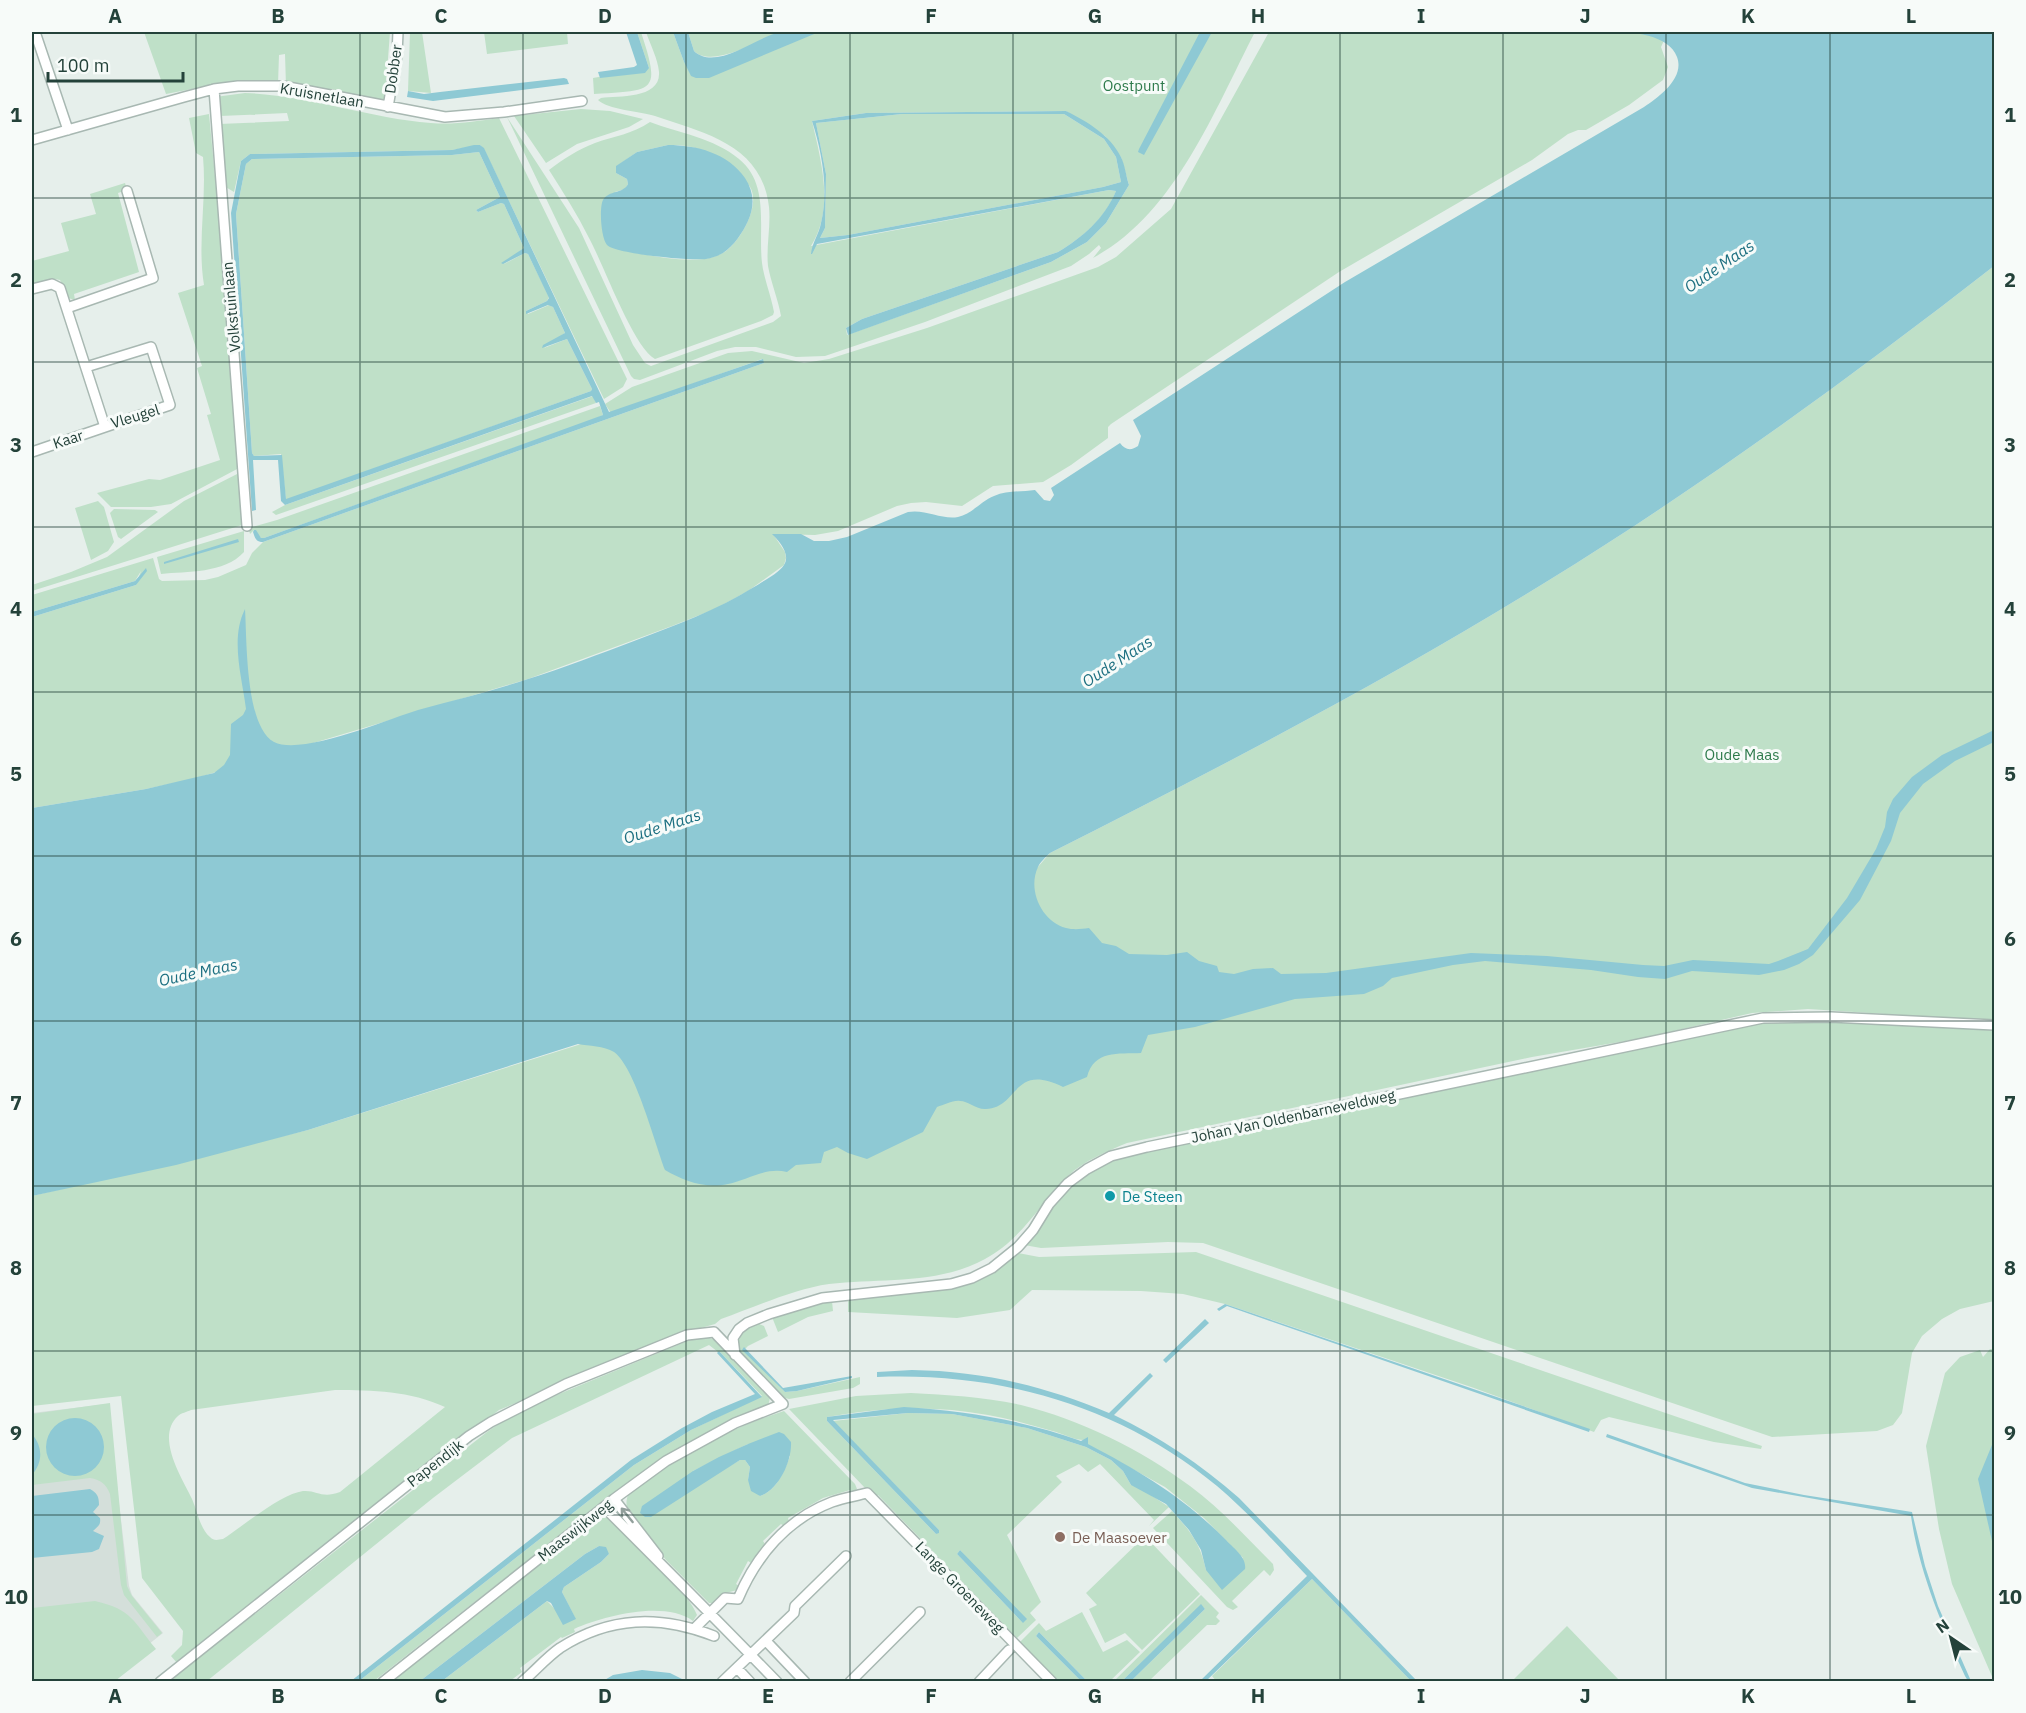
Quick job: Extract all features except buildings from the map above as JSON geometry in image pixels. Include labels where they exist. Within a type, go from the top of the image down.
[{"type":"street","points":[[35,32],[68,130]]},
{"type":"street","name":"Dobber","points":[[388,107],[397,55],[398,32]]},
{"type":"street","name":"Kruisnetlaan","points":[[32,140],[214,89],[238,86],[283,86],[445,117],[504,112],[582,101]]},
{"type":"street","name":"Volkstuinlaan","points":[[214,89],[248,526]]},
{"type":"street","points":[[67,308],[153,278],[127,191]]},
{"type":"street","name":"Vleugel","points":[[32,289],[52,284],[60,288],[105,427],[170,405],[151,347],[86,367]]},
{"type":"street","name":"Kaar","points":[[32,452],[105,427]]},
{"type":"street","name":"Johan Van Oldenbarneveldweg","points":[[735,1354],[734,1338],[738,1329],[769,1314],[822,1298],[951,1284],[972,1278],[992,1268],[1018,1247],[1033,1230],[1049,1204],[1068,1183],[1111,1156],[1763,1018],[1831,1017],[1995,1025]]},
{"type":"street","name":"Papendijk","points":[[163,1679],[469,1436],[491,1422],[566,1384],[687,1335],[714,1332],[735,1354]]},
{"type":"street","name":"Maaswijkweg","points":[[382,1682],[614,1499],[666,1461],[735,1424],[783,1404],[735,1354]]},
{"type":"street","name":"Lange Groeneweg","points":[[710,1612],[725,1598],[738,1599],[757,1561],[779,1535],[804,1516],[831,1503],[867,1493],[1052,1682]]},
{"type":"street","points":[[614,1499],[664,1566]]},
{"type":"street","points":[[604,1507],[777,1682]]},
{"type":"street","points":[[722,1682],[794,1613],[795,1606],[846,1557]]},
{"type":"street","points":[[694,1629],[710,1612]]},
{"type":"street","points":[[850,1682],[920,1612]]},
{"type":"street","points":[[522,1682],[560,1649],[585,1635],[612,1626],[642,1621],[665,1622],[714,1636]]},
{"type":"street","points":[[765,1641],[805,1682]]},
{"type":"street","points":[[979,1682],[1009,1650]]},
{"type":"street","points":[[736,1668],[750,1682]]},
{"type":"shaded area","points":[[107,1404],[129,1586],[132,1595],[163,1633],[102,1681],[32,1678],[32,1413]]},
{"type":"green space","points":[[144,32],[390,32],[385,99],[383,104],[286,86],[285,54],[279,55],[278,84],[228,82],[166,94]]},
{"type":"green space","points":[[410,32],[422,32],[431,93],[408,91]]},
{"type":"green space","points":[[484,32],[567,32],[568,44],[487,54]]},
{"type":"green space","points":[[637,32],[641,32],[651,67],[648,84],[641,89],[594,94],[593,78],[649,68]]},
{"type":"green space","name":"Oostpunt","points":[[646,32],[673,32],[691,75],[795,32],[1255,32],[1207,127],[1169,188],[1147,215],[1122,239],[1093,258],[1101,248],[1099,245],[1071,266],[925,322],[825,356],[796,357],[756,347],[735,347],[717,351],[640,380],[631,376],[507,117],[579,228],[633,345],[645,363],[651,366],[773,322],[781,316],[768,266],[769,207],[764,186],[755,169],[743,155],[711,136],[655,116],[608,106],[598,100],[646,92],[658,81],[656,57]],"holes":[[[1066,111],[1105,136],[1121,157],[1129,185],[1106,223],[1087,242],[1051,262],[847,335],[846,328],[862,319],[1058,252],[1076,240],[1099,219],[1116,191],[1109,190],[811,246],[823,216],[824,200],[822,168],[812,121],[866,113]]]},
{"type":"green space","points":[[688,32],[781,32],[737,51],[713,57],[702,56],[694,51]]},
{"type":"green space","points":[[1269,32],[1668,32],[1661,47],[1668,67],[1663,80],[1629,105],[1586,130],[1568,134],[1532,160],[1339,272],[1111,424],[1108,427],[1108,438],[1043,482],[993,486],[962,506],[926,502],[897,506],[838,531],[815,535],[773,534],[785,552],[784,565],[748,591],[715,609],[672,626],[528,679],[193,779],[32,808],[32,617],[136,585],[141,571],[135,581],[32,612],[32,595],[153,558],[159,579],[162,581],[205,580],[218,577],[246,565],[252,553],[263,542],[764,363],[762,359],[611,413],[605,404],[632,387],[728,353],[752,351],[804,363],[829,359],[927,328],[1098,267],[1116,257],[1171,209]]},
{"type":"green space","points":[[245,93],[292,98],[431,123],[457,123],[499,118],[627,379],[623,387],[604,399],[484,149],[480,145],[452,150],[250,154],[241,161],[234,192],[224,186],[219,124],[289,121],[287,113],[220,116],[215,97]]},
{"type":"green space","points":[[581,109],[610,111],[643,119],[629,127],[577,144],[546,163],[514,116]]},
{"type":"green space","points":[[209,114],[229,322],[239,468],[171,504],[151,507],[111,507],[97,493],[149,479],[160,480],[220,460],[207,415],[211,414],[197,368],[202,366],[178,293],[204,285],[201,253],[203,157],[196,153],[189,118]]},
{"type":"green space","points":[[902,114],[1064,114],[1104,139],[1116,157],[1121,182],[848,235],[820,238],[825,228],[826,174],[816,123]]},
{"type":"green space","points":[[650,122],[708,141],[729,152],[749,169],[759,194],[762,263],[774,312],[773,315],[761,321],[655,359],[637,339],[595,250],[549,170],[583,148]],"holes":[[[668,145],[689,146],[703,151],[749,185],[753,194],[753,203],[748,222],[738,239],[726,251],[715,256],[693,260],[647,255],[614,248],[615,192],[625,189],[628,184],[627,179],[616,173],[617,166],[637,152]]]},
{"type":"green space","points":[[479,152],[500,197],[476,210],[478,212],[501,203],[504,204],[524,248],[504,264],[525,253],[528,254],[549,297],[547,301],[526,311],[528,314],[549,305],[553,307],[565,333],[544,348],[567,339],[591,391],[286,500],[281,454],[254,456],[252,453],[236,214],[246,164],[252,159],[452,155]]},
{"type":"green space","points":[[125,183],[127,190],[118,193],[139,272],[74,294],[75,300],[68,298],[60,280],[32,284],[32,261],[69,251],[61,223],[96,214],[90,194]]},
{"type":"green space","name":"Oude Maas","points":[[1994,266],[1994,1021],[1808,1009],[1752,1013],[1643,1038],[1532,1057],[1127,1143],[1096,1157],[1074,1171],[1009,1242],[985,1259],[967,1267],[929,1277],[829,1284],[802,1290],[721,1319],[715,1324],[683,1333],[499,1410],[183,1662],[177,1663],[171,1656],[182,1645],[183,1631],[142,1578],[121,1396],[32,1406],[32,1196],[308,1130],[578,1045],[1037,868],[1050,853],[1301,723],[1486,619],[1546,582],[1662,508],[1830,390]],"holes":[[[335,1390],[377,1391],[405,1395],[445,1407],[340,1492],[328,1495],[308,1491],[294,1493],[273,1504],[223,1539],[214,1540],[210,1537],[201,1524],[173,1458],[169,1435],[178,1416],[191,1410]]]},
{"type":"green space","points":[[593,396],[596,403],[276,515],[272,512],[285,505]]},
{"type":"green space","points":[[600,406],[603,415],[597,418],[264,538],[261,538],[254,530],[250,534],[249,530],[252,527]]},
{"type":"green space","points":[[241,472],[242,525],[32,591],[32,585],[107,557],[184,501]]},
{"type":"green space","points":[[98,501],[104,507],[114,542],[108,551],[91,560],[75,508]]},
{"type":"green space","points":[[114,509],[158,512],[121,539],[118,537],[110,513]]},
{"type":"green space","points":[[244,531],[244,552],[236,559],[216,568],[161,574],[157,557]]},
{"type":"green space","points":[[1761,1022],[1874,1023],[1994,1029],[1994,1301],[1960,1309],[1942,1319],[1922,1336],[1912,1353],[1902,1413],[1893,1425],[1877,1431],[1772,1437],[1203,1243],[1168,1242],[1041,1248],[1024,1245],[1060,1198],[1082,1178],[1107,1163],[1121,1158]]},
{"type":"green space","points":[[1196,1252],[1762,1446],[1761,1449],[1714,1442],[1609,1417],[1601,1420],[1594,1432],[1474,1388],[1225,1304],[1183,1294],[1141,1291],[1032,1290],[1010,1310],[957,1318],[848,1312],[848,1298],[990,1273],[1018,1253],[1039,1257]]},
{"type":"green space","points":[[832,1301],[833,1311],[808,1317],[778,1332],[772,1317]]},
{"type":"green space","points":[[757,1323],[764,1326],[768,1336],[743,1348],[785,1392],[860,1377],[860,1384],[853,1388],[789,1399],[782,1397],[742,1356],[739,1345],[740,1336],[747,1328]]},
{"type":"green space","points":[[697,1337],[707,1337],[717,1341],[767,1393],[770,1398],[768,1406],[707,1432],[651,1466],[374,1681],[359,1681],[634,1465],[691,1430],[762,1396],[719,1351],[709,1345],[512,1438],[433,1498],[207,1681],[171,1682],[177,1675],[509,1417]]},
{"type":"green space","points":[[1990,1349],[1994,1349],[1994,1681],[1952,1584],[1939,1529],[1926,1446],[1945,1373],[1960,1357],[1980,1350],[1983,1357]]},
{"type":"green space","points":[[911,1393],[994,1400],[1043,1411],[1088,1427],[1151,1460],[1190,1486],[1243,1533],[1273,1564],[1274,1570],[1270,1576],[1264,1570],[1232,1601],[1238,1607],[1233,1610],[1227,1607],[1153,1528],[1172,1511],[1194,1538],[1206,1570],[1243,1558],[1204,1518],[1165,1487],[1087,1444],[1086,1440],[1075,1439],[1005,1418],[948,1410],[888,1409],[827,1417],[827,1421],[936,1534],[939,1530],[833,1421],[908,1413],[952,1414],[1027,1428],[1086,1447],[1111,1460],[1123,1471],[1131,1485],[1137,1486],[1169,1507],[1149,1526],[1154,1520],[1100,1464],[1088,1472],[1079,1464],[1056,1476],[1062,1482],[1007,1535],[1041,1602],[1030,1613],[1036,1620],[1017,1638],[878,1495],[866,1489],[789,1409],[856,1396]],"holes":[[[960,1550],[1023,1623],[957,1554]]]},
{"type":"green space","points":[[110,1403],[127,1586],[132,1596],[162,1633],[157,1637],[124,1595],[110,1494],[105,1485],[90,1478],[32,1485],[32,1414]]},
{"type":"green space","points":[[784,1411],[855,1484],[857,1489],[851,1493],[850,1490],[823,1498],[788,1518],[789,1522],[784,1526],[781,1524],[763,1541],[765,1544],[751,1563],[748,1561],[736,1584],[739,1586],[737,1590],[726,1593],[713,1603],[709,1603],[666,1560],[630,1515],[627,1499],[629,1493],[684,1456],[723,1435]],"holes":[[[748,1444],[790,1456],[775,1485],[760,1496],[748,1480],[750,1467],[745,1460],[740,1460],[707,1479],[693,1471]]]},
{"type":"green space","points":[[603,1518],[611,1518],[618,1523],[674,1582],[693,1606],[697,1615],[693,1621],[681,1615],[666,1612],[634,1612],[617,1615],[574,1629],[575,1632],[561,1637],[520,1668],[522,1672],[510,1681],[442,1681],[547,1601],[555,1609],[575,1618],[562,1592],[564,1587],[609,1554],[599,1546],[585,1554],[420,1681],[389,1682],[586,1525]]},
{"type":"green space","points":[[1145,1536],[1200,1594],[1142,1650],[1125,1633],[1105,1643],[1089,1609],[1097,1605],[1086,1593]]},
{"type":"green space","points":[[1312,1579],[1411,1681],[1217,1682],[1212,1676]]},
{"type":"green space","points":[[1201,1595],[1219,1613],[1216,1617],[1220,1621],[1216,1625],[1207,1625],[1149,1681],[1131,1681],[1205,1609],[1201,1605],[1122,1681],[1113,1682]]},
{"type":"green space","points":[[95,1601],[108,1604],[125,1613],[137,1624],[156,1649],[115,1681],[32,1681],[32,1608]]},
{"type":"green space","points":[[1082,1612],[1103,1652],[1127,1640],[1140,1652],[1110,1681],[1087,1681],[1039,1632],[1036,1636],[1081,1681],[1059,1681],[1020,1642],[1039,1623],[1046,1631]]},
{"type":"green space","points":[[1567,1626],[1620,1681],[1512,1681]]},
{"type":"water","points":[[795,30],[819,32],[709,78],[696,78],[691,76],[684,62],[673,32],[688,32],[694,51],[703,56],[714,57],[737,51],[781,32]]},
{"type":"water","points":[[1599,31],[1622,32],[1568,32]]},
{"type":"water","points":[[626,32],[637,32],[649,68],[645,73],[600,78],[598,72],[637,65]]},
{"type":"water","points":[[1200,32],[1212,32],[1144,155],[1138,152],[1139,149]]},
{"type":"water","points":[[1622,32],[1994,32],[1994,266],[1774,430],[1662,508],[1546,582],[1486,619],[1301,723],[1050,853],[1038,867],[1035,876],[1036,895],[1044,912],[1057,925],[1072,929],[1089,928],[1102,943],[1116,946],[1129,954],[1167,955],[1187,952],[1199,961],[1217,966],[1219,972],[1234,974],[1253,969],[1273,968],[1281,974],[1326,973],[1471,953],[1547,956],[1664,966],[1693,960],[1769,964],[1808,949],[1847,898],[1876,849],[1893,799],[1912,777],[1942,755],[1994,730],[1994,742],[1955,761],[1923,784],[1900,813],[1891,841],[1860,900],[1813,955],[1784,970],[1759,975],[1692,971],[1665,979],[1485,961],[1453,965],[1392,978],[1383,986],[1364,994],[1295,999],[1195,1027],[1148,1035],[1141,1053],[1108,1055],[1101,1058],[1090,1068],[1087,1077],[1063,1087],[1046,1081],[1034,1080],[1018,1088],[997,1107],[983,1109],[957,1101],[937,1107],[923,1132],[867,1159],[837,1147],[824,1152],[821,1163],[796,1165],[787,1172],[771,1171],[719,1185],[695,1183],[665,1170],[637,1089],[622,1060],[610,1050],[578,1044],[308,1130],[176,1165],[32,1196],[32,808],[146,789],[214,773],[224,765],[230,755],[231,724],[243,715],[246,709],[238,645],[238,633],[245,609],[249,681],[258,719],[265,733],[274,742],[287,745],[304,744],[345,735],[418,710],[541,675],[711,610],[754,587],[784,565],[785,552],[772,534],[801,534],[814,541],[829,541],[847,537],[908,512],[958,517],[968,513],[989,498],[1009,492],[1035,490],[1044,500],[1050,501],[1054,495],[1051,488],[1120,443],[1128,449],[1138,446],[1141,436],[1133,420],[1345,282],[1657,98],[1674,79],[1678,65],[1677,57],[1669,46],[1656,38]]},
{"type":"water","points":[[564,78],[569,84],[433,101],[407,97],[408,91],[424,94]]},
{"type":"water","points":[[1066,111],[1090,125],[1111,142],[1122,160],[1129,185],[1106,223],[1087,242],[1051,262],[848,335],[846,328],[862,319],[1058,252],[1076,240],[1099,219],[1116,191],[1109,190],[817,244],[811,254],[821,223],[824,198],[819,145],[812,121],[866,113]],"holes":[[[902,114],[1064,114],[1104,139],[1116,157],[1121,182],[848,235],[820,238],[825,228],[826,174],[816,123]]]},
{"type":"water","points":[[474,145],[484,148],[609,412],[763,359],[764,363],[263,542],[259,541],[254,536],[254,530],[261,538],[264,538],[603,415],[599,402],[596,403],[592,396],[285,505],[281,501],[278,460],[253,460],[256,510],[252,511],[231,213],[241,161],[250,154],[452,150]],"holes":[[[479,152],[500,197],[476,210],[478,212],[501,203],[504,204],[524,248],[501,263],[525,253],[528,254],[549,298],[526,311],[526,314],[548,305],[553,307],[565,333],[543,345],[542,348],[567,339],[591,391],[286,499],[282,455],[254,456],[252,453],[236,214],[246,164],[252,159],[452,155]]]},
{"type":"water","points":[[668,145],[711,152],[730,162],[748,183],[752,194],[752,210],[748,221],[734,243],[719,255],[708,259],[670,258],[624,251],[607,245],[605,241],[601,223],[603,200],[628,184],[627,179],[616,173],[616,166],[637,152]]},
{"type":"water","points":[[238,539],[239,542],[164,564],[164,562]]},
{"type":"water","points":[[146,568],[147,571],[136,585],[32,617],[32,612],[135,581]]},
{"type":"water","points":[[1225,1304],[1590,1429],[1589,1432],[1227,1306],[1219,1311],[1217,1309]]},
{"type":"water","points":[[1205,1319],[1209,1323],[1166,1363],[1163,1360]]},
{"type":"water","points":[[744,1347],[783,1388],[852,1376],[852,1378],[785,1392],[742,1350]]},
{"type":"water","points":[[719,1351],[762,1397],[691,1430],[634,1465],[359,1681],[351,1681],[631,1460],[712,1412],[755,1394],[717,1353]]},
{"type":"water","points":[[912,1370],[963,1373],[1013,1382],[1061,1395],[1109,1413],[1150,1373],[1153,1376],[1114,1415],[1179,1452],[1239,1498],[1417,1681],[1411,1681],[1312,1579],[1206,1681],[1200,1681],[1307,1576],[1229,1496],[1180,1458],[1140,1435],[1099,1415],[1013,1388],[923,1377],[877,1377],[877,1372]]},
{"type":"water","points":[[904,1407],[994,1418],[1037,1427],[1081,1441],[1088,1437],[1088,1444],[1143,1475],[1193,1510],[1239,1553],[1244,1561],[1245,1569],[1222,1590],[1206,1570],[1201,1550],[1189,1530],[1166,1504],[1131,1485],[1123,1471],[1111,1460],[1086,1447],[1027,1428],[952,1414],[908,1413],[833,1420],[939,1530],[936,1534],[827,1421],[827,1417]]},
{"type":"water","points":[[69,1418],[81,1418],[96,1426],[104,1441],[104,1453],[96,1468],[81,1476],[69,1476],[54,1468],[46,1453],[46,1441],[54,1426]]},
{"type":"water","points":[[779,1432],[791,1442],[791,1450],[783,1474],[767,1493],[760,1496],[751,1491],[748,1480],[750,1467],[745,1460],[740,1460],[651,1517],[645,1517],[640,1513],[642,1506],[693,1471],[719,1457]]},
{"type":"water","points":[[32,1434],[40,1449],[40,1460],[32,1475]]},
{"type":"water","points":[[1607,1434],[1745,1483],[1912,1512],[1925,1566],[1938,1606],[1971,1681],[1968,1681],[1965,1676],[1932,1598],[1911,1516],[1752,1488],[1606,1437]]},
{"type":"water","points":[[1994,1440],[1994,1550],[1978,1479]]},
{"type":"water","points":[[90,1489],[99,1499],[99,1505],[93,1512],[100,1518],[100,1522],[93,1531],[104,1536],[99,1549],[92,1552],[32,1558],[32,1496]]},
{"type":"water","points":[[599,1546],[606,1547],[609,1554],[564,1587],[562,1592],[576,1619],[563,1625],[551,1603],[547,1601],[442,1681],[420,1681],[585,1554]]},
{"type":"water","points":[[960,1550],[1027,1619],[1023,1623],[957,1554]]},
{"type":"water","points":[[1201,1604],[1205,1609],[1131,1681],[1122,1681]]},
{"type":"water","points":[[1039,1632],[1087,1681],[1081,1681],[1036,1636]]},
{"type":"water","points":[[642,1670],[670,1673],[686,1681],[603,1681],[613,1675]]},
{"type":"place","name":"De Steen","points":[[1110,1196]]},
{"type":"place","name":"De Maasoever","points":[[1060,1537]]}]
